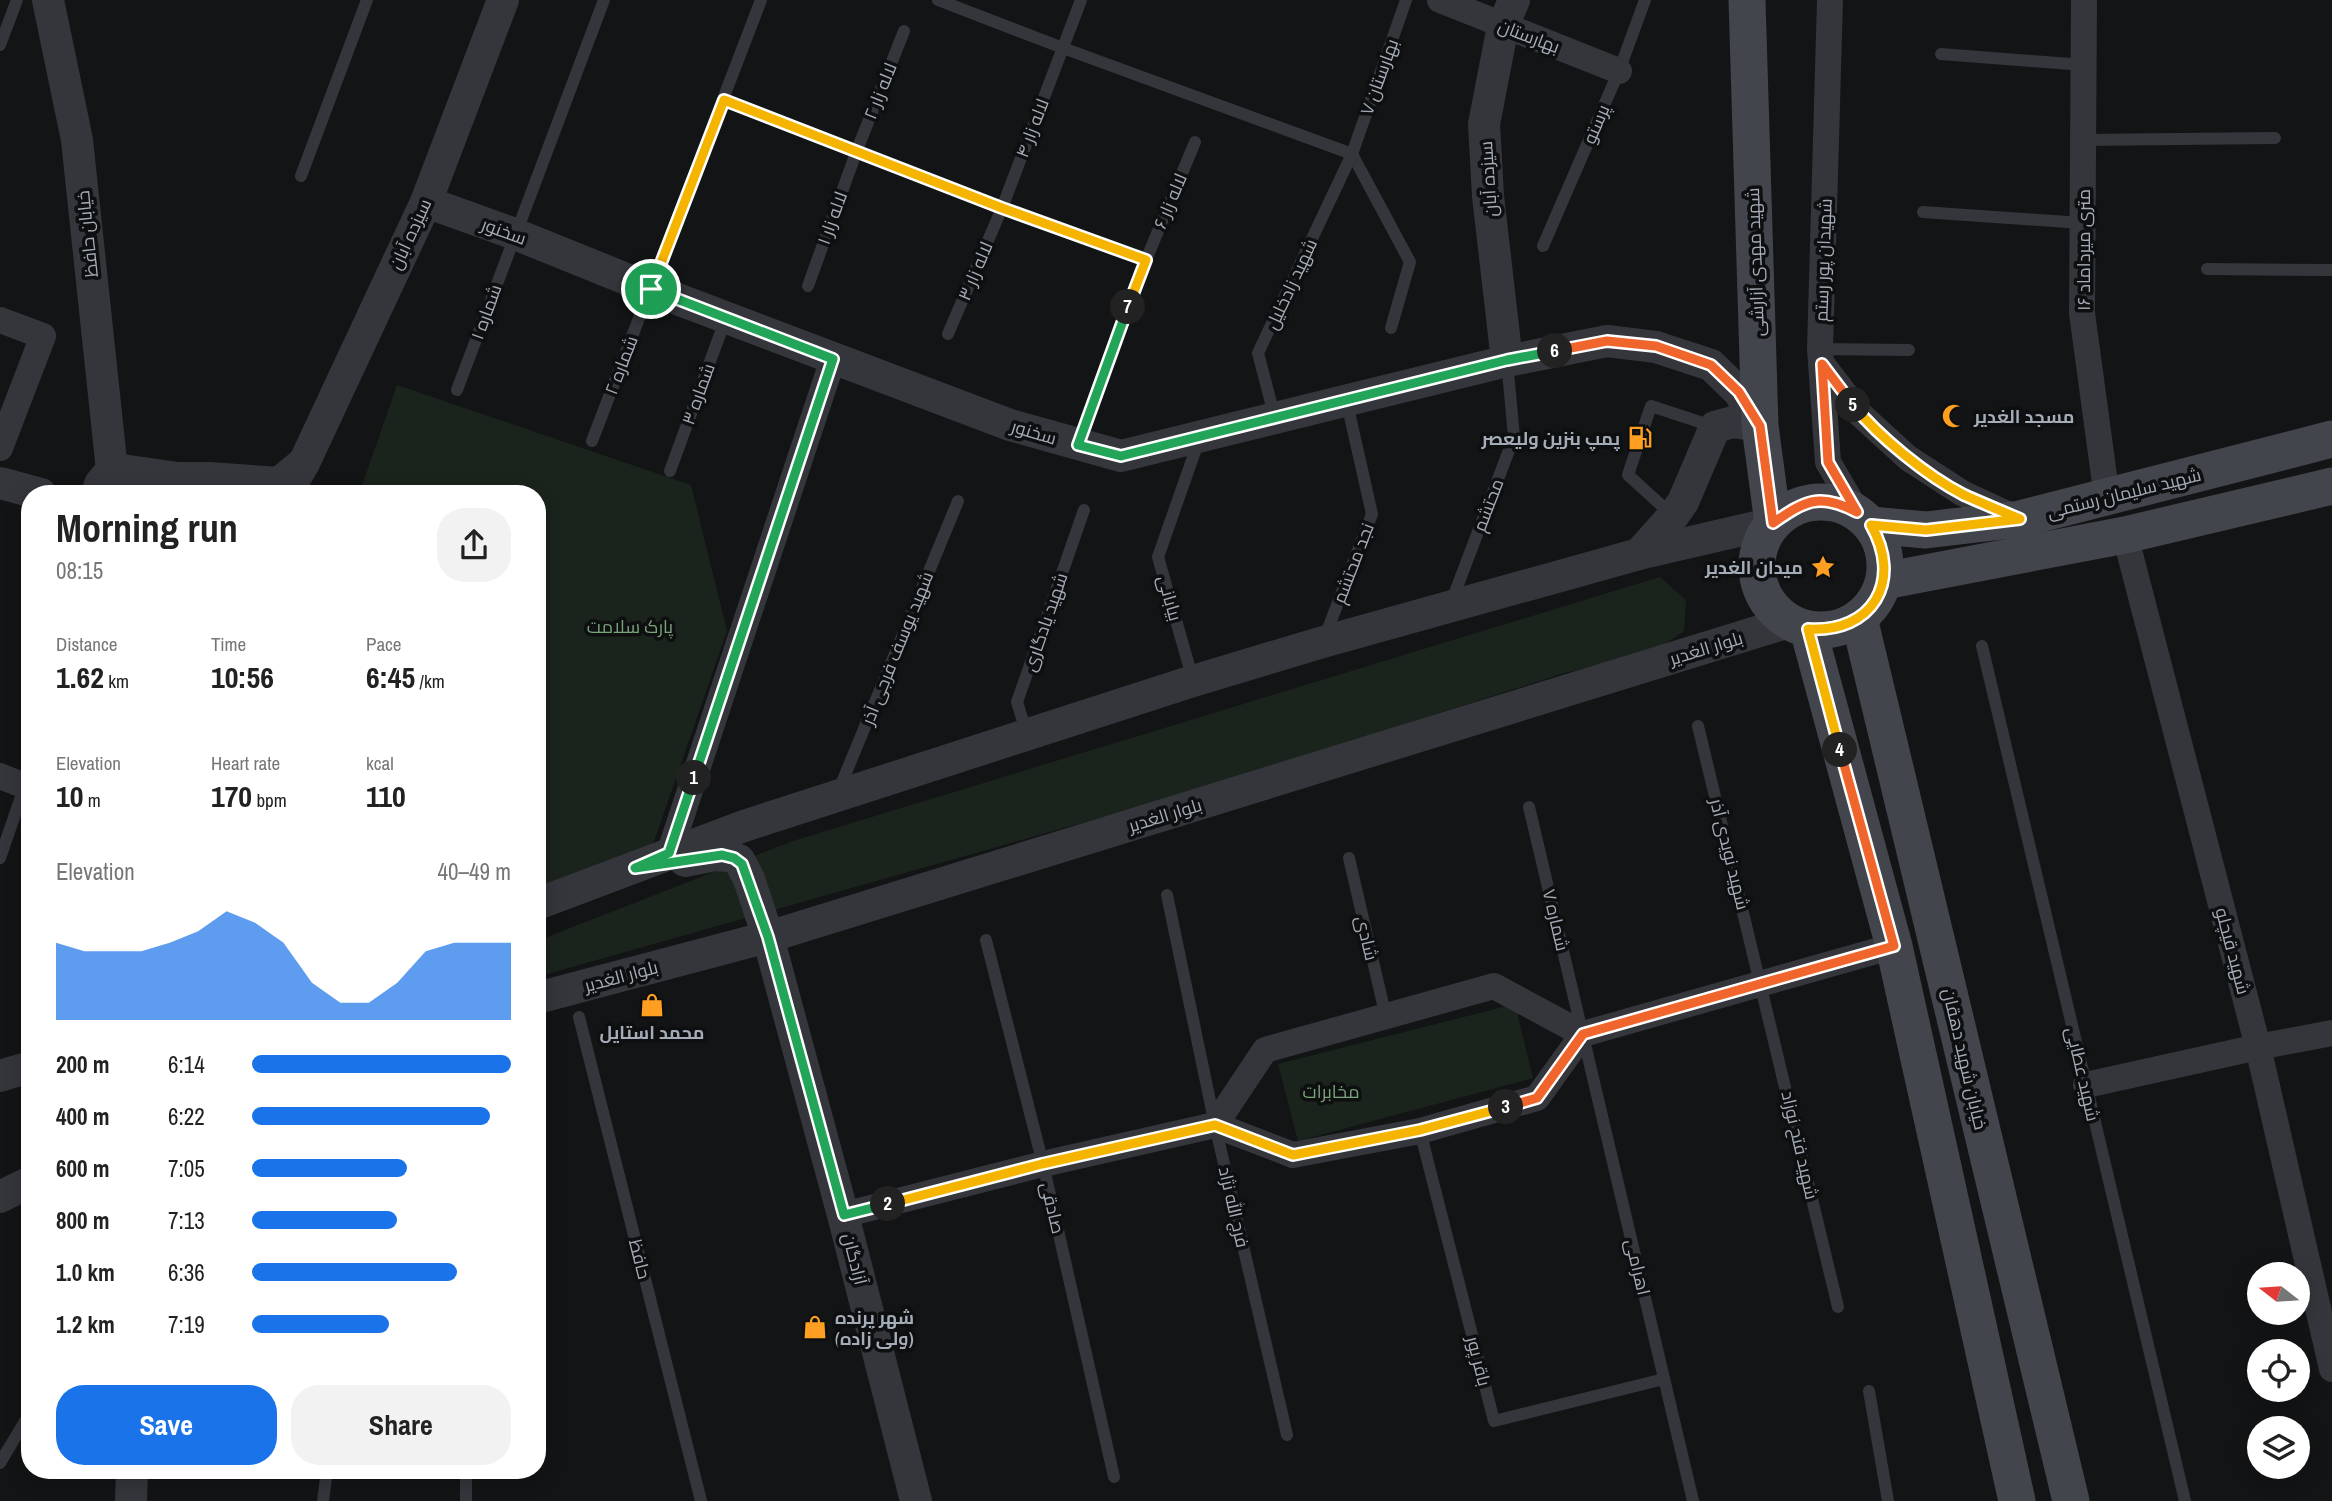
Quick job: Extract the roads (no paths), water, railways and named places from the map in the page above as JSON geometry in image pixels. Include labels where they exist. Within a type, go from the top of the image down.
[{"type":"main road","name":"شهید مهدی آزارشی","points":[[1747,0],[1760,426],[1773,523]]},
{"type":"main road","name":"شهید سلیمان رستمی","points":[[1864,519],[1926,530],[2020,519],[2332,439]]},
{"type":"main road","name":"شهید سلیمان رستمی","points":[[1884,580],[2125,535],[2332,485]]},
{"type":"main road","points":[[1815,501],[1837,504],[1864,519],[1881,542],[1885,561],[1884,580],[1877,599],[1859,618],[1843,626],[1825,630],[1798,626],[1774,610],[1763,595],[1757,558],[1762,539],[1773,523],[1801,505],[1815,501]]},
{"type":"main road","name":"خیابان شهید دهقان","points":[[1859,618],[2071,1501]]},
{"type":"main road","points":[[1798,626],[1894,946],[2017,1501]]},
{"type":"street","name":"خیابان حافظ","points":[[48,0],[76,140],[120,482]]},
{"type":"street","name":"سیزده آبان","points":[[291,485],[426,202],[503,0]]},
{"type":"street","name":"بهارستان","points":[[1440,0],[1509,13],[1619,71]]},
{"type":"street","name":"شهیدان پور رستم","points":[[1830,0],[1821,356],[1828,462],[1864,519]]},
{"type":"street","name":"۱۶ متری میرداماد","points":[[2084,0],[2082,313],[2107,498]]},
{"type":"street","name":"سیزده آبان","points":[[1507,360],[1488,196],[1484,124],[1509,13]]},
{"type":"street","name":"سخنور","points":[[426,202],[1032,433],[1121,456],[1507,360],[1607,341],[1656,346],[1711,365],[1739,392],[1760,426]]},
{"type":"street","points":[[0,320],[43,336],[0,448]]},
{"type":"street","points":[[1821,356],[1861,415],[1908,458],[1962,493],[2020,519]]},
{"type":"street","points":[[669,853],[833,359]]},
{"type":"street","points":[[1639,554],[1682,502],[1715,427],[1733,422],[1760,426]]},
{"type":"street","points":[[120,482],[209,478],[279,483],[304,463]]},
{"type":"street","points":[[0,483],[21,489]]},
{"type":"street","points":[[546,901],[669,853],[837,795],[1193,681],[1639,554],[1773,523]]},
{"type":"street","name":"شهید قیچلو","points":[[2125,535],[2258,1047],[2332,1369]]},
{"type":"street","name":"بلوار الغدیر","points":[[546,996],[768,937],[1798,626]]},
{"type":"street","points":[[0,776],[21,778]]},
{"type":"street","name":"آزادگان","points":[[635,868],[715,855],[734,858],[744,868],[768,937],[844,1215],[916,1501]]},
{"type":"street","points":[[844,1215],[1042,1164],[1215,1125],[1293,1155],[1420,1130],[1537,1098],[1583,1034],[1894,946]]},
{"type":"street","points":[[1215,1125],[1265,1050],[1494,986],[1583,1034]]},
{"type":"street","points":[[2086,1086],[2332,1033]]},
{"type":"street","points":[[0,1076],[21,1070]]},
{"type":"street","points":[[0,1197],[21,1186]]},
{"type":"street","points":[[131,1501],[132,1479]]},
{"type":"lane","points":[[0,45],[17,0]]},
{"type":"lane","points":[[301,176],[366,0]]},
{"type":"lane","name":"شماره ۱","points":[[457,390],[604,0]]},
{"type":"lane","name":"شماره ۲","points":[[592,441],[761,0]]},
{"type":"lane","points":[[938,0],[1352,154],[1410,262],[1391,328]]},
{"type":"lane","name":"لاله زار ۴","points":[[1002,208],[1081,0]]},
{"type":"lane","name":"بهارستان ۷","points":[[1352,154],[1406,0]]},
{"type":"lane","name":"پرستو","points":[[1543,246],[1619,71],[1645,0]]},
{"type":"lane","name":"لاله زار ۲","points":[[857,150],[904,31]]},
{"type":"lane","points":[[1941,54],[2084,65]]},
{"type":"lane","points":[[724,100],[1002,208],[1146,260]]},
{"type":"lane","points":[[2083,140],[2274,138]]},
{"type":"lane","name":"لاله زار ۶","points":[[1078,445],[1146,260],[1195,142]]},
{"type":"lane","name":"لاله زار ۱","points":[[808,286],[857,150]]},
{"type":"lane","name":"شهید زادخلیل","points":[[1275,418],[1258,353],[1352,154]]},
{"type":"lane","name":"لاله زار ۳","points":[[948,334],[1002,208]]},
{"type":"lane","points":[[1923,212],[2082,223]]},
{"type":"lane","points":[[2207,269],[2332,270]]},
{"type":"lane","name":"شماره ۳","points":[[670,471],[726,318]]},
{"type":"lane","points":[[1821,356],[1909,350]]},
{"type":"lane","name":"محتشم","points":[[1450,606],[1514,437],[1507,360]]},
{"type":"lane","name":"نجد محتشم","points":[[1323,642],[1372,513],[1346,401]]},
{"type":"lane","points":[[1673,516],[1628,475],[1651,406],[1715,427]]},
{"type":"lane","name":"بیابانی","points":[[1193,681],[1158,556],[1200,437]]},
{"type":"lane","name":"شهید یوسف فرجی آذر","points":[[837,795],[958,501]]},
{"type":"lane","name":"شهید یادگاری","points":[[1027,734],[1017,702],[1084,510]]},
{"type":"lane","name":"شهید عطایی","points":[[1982,646],[2185,1501]]},
{"type":"lane","name":"شهید نویدی آذر","points":[[1698,726],[1762,983]]},
{"type":"lane","points":[[0,858],[21,796]]},
{"type":"lane","name":"شماره ۷","points":[[1529,807],[1583,1034]]},
{"type":"lane","name":"شادی","points":[[1349,859],[1386,1017]]},
{"type":"lane","name":"فرج الله نژاد","points":[[1167,895],[1215,1125],[1287,1435]]},
{"type":"lane","name":"صادقی","points":[[986,940],[1042,1164],[1114,1477]]},
{"type":"lane","name":"شهید فتح نوزاد","points":[[1762,983],[1838,1307]]},
{"type":"lane","name":"حافظ","points":[[579,1017],[701,1501]]},
{"type":"lane","name":"اهرامی","points":[[1583,1034],[1693,1501]]},
{"type":"lane","name":"باقر پور","points":[[1420,1130],[1494,1421],[1664,1379]]},
{"type":"lane","points":[[1869,1391],[1888,1501]]},
{"type":"lane","points":[[0,1463],[21,1428]]},
{"type":"lane","points":[[323,1501],[326,1479]]},
{"type":"lane","points":[[466,1479],[466,1501]]},
{"type":"place","name":"مسجد الغدیر","points":[[1954,416]]},
{"type":"place","name":"پمپ بنزین ولیعصر","points":[[1640,438]]},
{"type":"place","name":"میدان الغدیر","points":[[1823,567]]},
{"type":"place","name":"محمد استایل","points":[[652,1005]]},
{"type":"place","name":"شهر پرنده (ولی زاده)","points":[[815,1327]]},
{"type":"park label","name":"پارک سلامت","points":[[630,626]]},
{"type":"park label","name":"مخابرات","points":[[1331,1091]]}]
